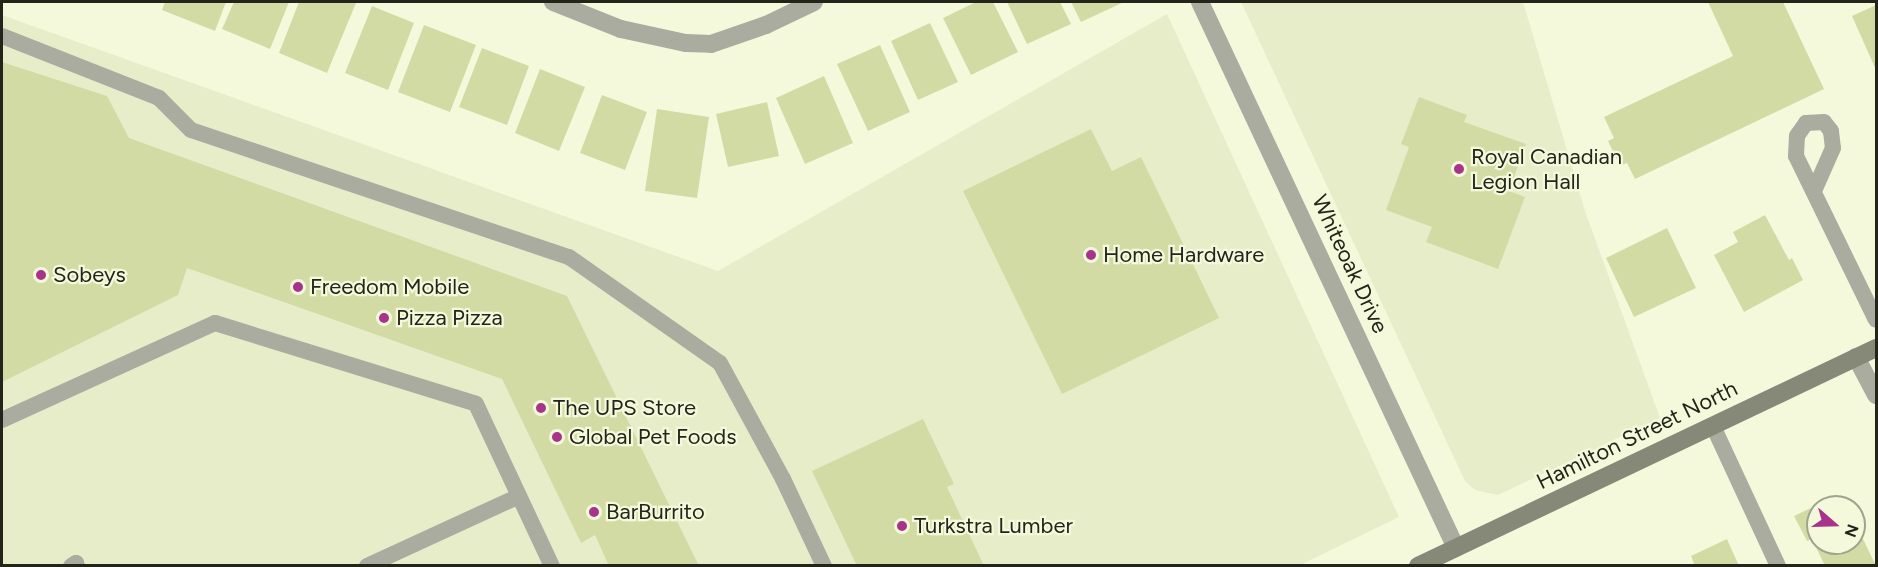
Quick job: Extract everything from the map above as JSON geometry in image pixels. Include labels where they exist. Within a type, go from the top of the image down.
[{"type":"main road","name":"Hamilton Street North","points":[[1418,566],[1876,348]]},
{"type":"street","points":[[553,2],[621,29],[686,44],[711,44],[766,25],[814,2]]},
{"type":"street","name":"Whiteoak Drive","points":[[1200,2],[1456,548]]},
{"type":"street","points":[[1856,357],[1876,395]]},
{"type":"lane","points":[[2,36],[159,98],[190,130],[569,257],[720,363],[783,479],[824,566]]},
{"type":"lane","points":[[1814,191],[1876,320]]},
{"type":"lane","points":[[2,420],[215,323],[476,404],[552,566]]},
{"type":"lane","points":[[1713,426],[1778,566]]},
{"type":"lane","points":[[368,566],[519,496]]},
{"type":"lane","points":[[71,566],[76,563],[77,566]]},
{"type":"shaded area","points":[[1241,2],[1523,2],[1585,211],[1660,418],[1498,495],[1475,490],[1465,481]]},
{"type":"shaded area","points":[[1167,14],[1399,517],[1298,566],[2,565],[2,15],[718,271]]},
{"type":"building","points":[[165,2],[226,2],[215,31],[162,10]]},
{"type":"building","points":[[234,2],[289,2],[270,49],[222,29]]},
{"type":"building","points":[[299,2],[356,3],[327,73],[279,53]]},
{"type":"building","points":[[976,2],[993,2],[1018,52],[971,75],[943,18]]},
{"type":"building","points":[[1007,2],[1060,2],[1071,24],[1027,44]]},
{"type":"building","points":[[1071,2],[1124,2],[1081,22]]},
{"type":"building","points":[[1708,2],[1783,2],[1824,89],[1635,179],[1627,163],[1620,166],[1608,141],[1614,138],[1604,117],[1733,56]]},
{"type":"building","points":[[1876,5],[1876,70],[1852,16]]},
{"type":"building","points":[[372,6],[414,23],[388,90],[345,73]]},
{"type":"building","points":[[930,23],[958,82],[918,100],[891,41]]},
{"type":"building","points":[[424,25],[476,45],[450,112],[398,92]]},
{"type":"building","points":[[880,45],[910,112],[868,131],[837,64]]},
{"type":"building","points":[[482,48],[529,66],[507,125],[459,107]]},
{"type":"building","points":[[2,62],[107,96],[129,138],[567,296],[699,566],[609,566],[595,535],[581,543],[502,379],[187,268],[178,295],[2,382]]},
{"type":"building","points":[[540,69],[585,87],[559,151],[515,133]]},
{"type":"building","points":[[824,76],[853,143],[805,164],[776,98]]},
{"type":"building","points":[[602,95],[647,112],[625,170],[580,153]]},
{"type":"building","name":"Royal Canadian Legion Hall","points":[[1419,97],[1467,115],[1464,122],[1526,144],[1509,191],[1525,197],[1498,269],[1426,242],[1432,227],[1386,210],[1409,147],[1401,144]]},
{"type":"building","points":[[767,102],[779,156],[728,167],[716,114]]},
{"type":"building","points":[[657,109],[709,117],[697,198],[645,191]]},
{"type":"building","name":"Home Hardware","points":[[1091,129],[1112,171],[1141,157],[1219,318],[1062,394],[963,191]]},
{"type":"building","points":[[1765,215],[1789,260],[1792,258],[1803,280],[1744,312],[1714,255],[1738,242],[1733,232]]},
{"type":"building","points":[[1667,228],[1696,288],[1634,317],[1606,258]]},
{"type":"building","name":"Turkstra Lumber","points":[[923,419],[954,484],[947,487],[984,566],[857,566],[812,471]]},
{"type":"building","points":[[1806,510],[1806,539],[1794,516]]},
{"type":"building","points":[[1727,539],[1739,566],[1695,566],[1691,556]]},
{"type":"building","points":[[1866,545],[1876,566],[1825,566],[1820,555],[1866,555]]},
{"type":"place","name":"Royal Canadian Legion Hall","points":[[1459,169]]},
{"type":"place","name":"Home Hardware","points":[[1091,255]]},
{"type":"place","name":"Sobeys","points":[[41,275]]},
{"type":"place","name":"Freedom Mobile","points":[[298,287]]},
{"type":"place","name":"Pizza Pizza","points":[[384,318]]},
{"type":"place","name":"The UPS Store","points":[[541,408]]},
{"type":"place","name":"Global Pet Foods","points":[[557,437]]},
{"type":"place","name":"BarBurrito","points":[[594,512]]},
{"type":"place","name":"Turkstra Lumber","points":[[902,526]]}]
